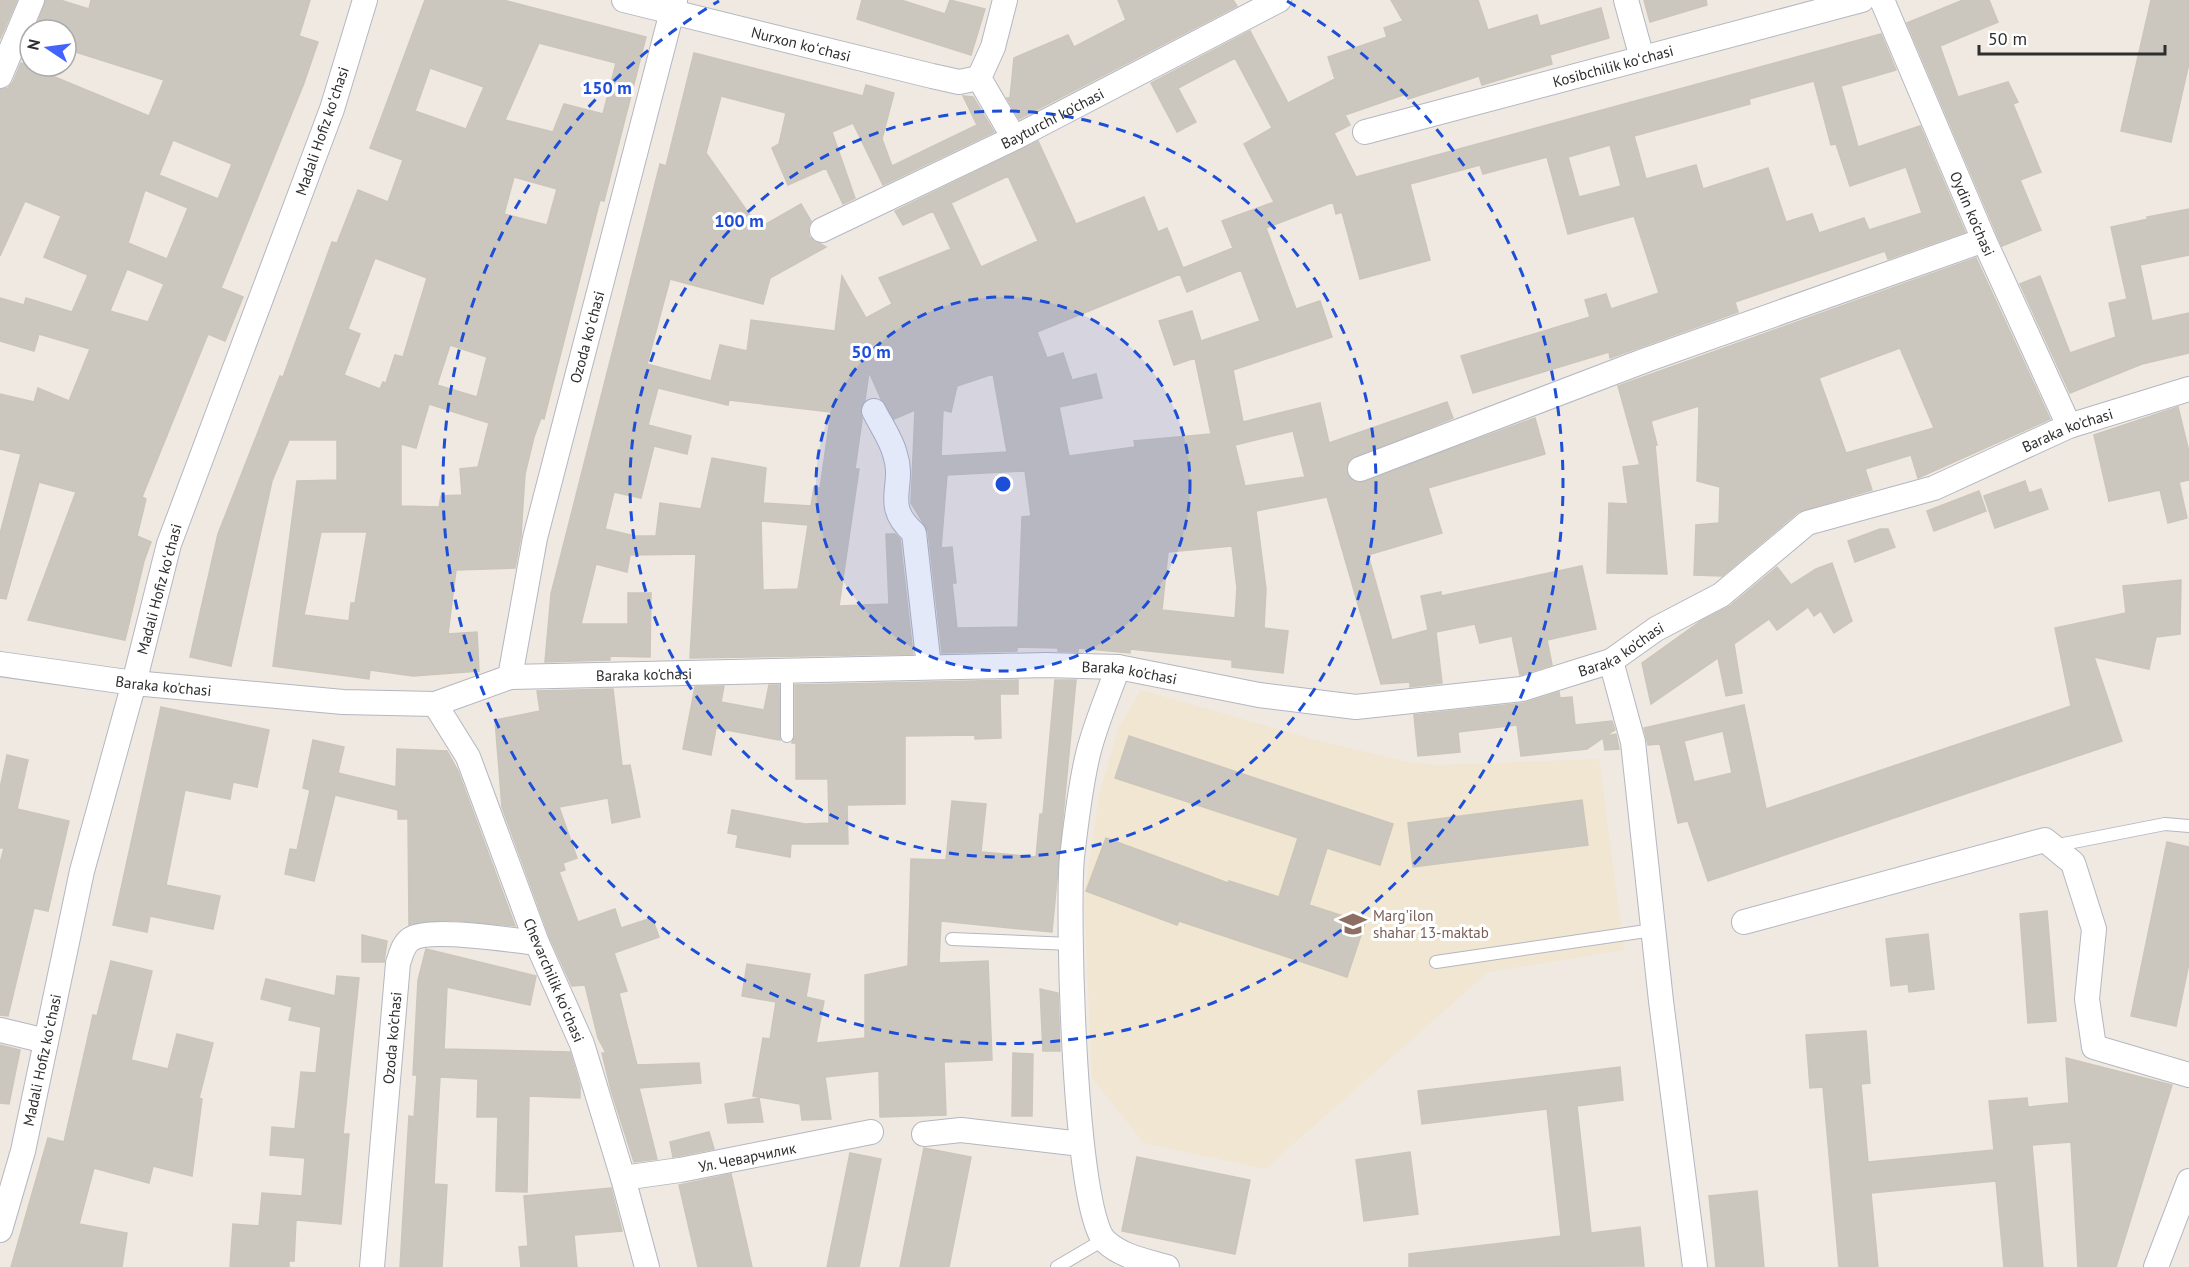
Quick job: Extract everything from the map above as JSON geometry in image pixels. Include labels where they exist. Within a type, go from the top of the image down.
[{"type":"street","points":[[0,76],[32,0]]},
{"type":"street","name":"Madali Hofiz koʻchasi","points":[[0,1230],[23,1151],[82,871],[134,683],[169,544],[332,109],[365,0]]},
{"type":"street","name":"Nurxon koʻchasi","points":[[624,0],[673,6],[941,78],[960,82],[979,78]]},
{"type":"street","points":[[1005,0],[993,48],[979,78],[1014,138]]},
{"type":"street","name":"Bayturchi ko'chasi","points":[[822,230],[1014,138],[1279,0]]},
{"type":"street","points":[[1626,0],[1642,58]]},
{"type":"street","name":"Kosibchilik koʻchasi","points":[[1365,132],[1862,0]]},
{"type":"street","name":"Oydin ko'chasi","points":[[1882,0],[1984,240],[2069,426]]},
{"type":"street","name":"Ozoda koʻchasi","points":[[510,677],[535,538],[673,6]]},
{"type":"street","points":[[1360,469],[1646,360],[1984,240]]},
{"type":"street","name":"Baraka ko'chasi","points":[[0,664],[134,683],[343,702],[435,704],[510,677],[929,667],[1118,668],[1259,695],[1356,707],[1522,689],[1611,661],[1656,629],[1721,595],[1806,523],[1934,488],[2069,426],[2189,389]]},
{"type":"street","points":[[874,411],[896,455],[896,511],[901,522],[914,533],[929,667]]},
{"type":"street","points":[[1611,661],[1633,742],[1653,930],[1695,1267]]},
{"type":"street","points":[[1118,668],[1088,753],[1072,860],[1072,1006],[1081,1144],[1093,1212],[1103,1240],[1127,1255],[1167,1267]]},
{"type":"street","name":"Chevarchilik koʻchasi","points":[[435,704],[468,757],[537,943],[582,1044],[623,1178],[647,1267]]},
{"type":"street","points":[[1744,922],[2045,840],[2073,863],[2094,929],[2087,999],[2094,1047],[2189,1075]]},
{"type":"street","name":"Ozoda ko'chasi","points":[[372,1267],[398,963],[405,944],[413,937],[444,934],[537,943]]},
{"type":"street","points":[[0,1030],[46,1041]]},
{"type":"street","points":[[924,1134],[961,1130],[1081,1144]]},
{"type":"street","name":"Ул. Чеварчилик","points":[[623,1178],[680,1170],[871,1132]]},
{"type":"street","points":[[2156,1267],[2189,1181]]},
{"type":"lane","points":[[787,669],[787,736]]},
{"type":"lane","points":[[2052,846],[2165,824],[2189,826]]},
{"type":"lane","points":[[1436,962],[1653,930]]},
{"type":"lane","points":[[952,939],[1072,944]]},
{"type":"lane","points":[[1057,1267],[1103,1240]]},
{"type":"shaded area","name":"Marg'ilon shahar 13-maktab","points":[[1141,690],[1312,739],[1408,762],[1438,765],[1599,759],[1624,950],[1488,972],[1265,1169],[1144,1143],[1092,1078],[1084,898],[1099,795],[1119,727]]},
{"type":"building","points":[[0,0],[17,0],[0,39]]},
{"type":"building","points":[[46,0],[60,0],[89,9],[91,0],[310,0],[299,36],[318,42],[304,83],[221,288],[243,297],[225,341],[208,334],[142,497],[146,499],[137,536],[151,542],[144,561],[125,640],[28,620],[76,492],[39,482],[6,599],[0,598],[0,534],[21,454],[0,449],[0,394],[34,402],[38,388],[69,401],[90,349],[39,334],[34,351],[0,341],[0,298],[24,305],[26,298],[72,312],[88,275],[44,257],[61,216],[25,201],[0,256],[0,90],[8,88],[18,70],[18,78],[57,78],[149,116],[164,80],[78,53],[78,18],[39,18]],"holes":[[[173,140],[232,164],[218,199],[159,175]],[[145,190],[188,208],[167,259],[128,243]],[[127,269],[164,284],[148,322],[110,311]]]},
{"type":"building","points":[[425,0],[503,0],[646,37],[604,201],[600,200],[544,419],[541,418],[534,437],[525,474],[521,536],[515,568],[456,570],[448,634],[477,632],[479,671],[413,676],[370,670],[369,679],[273,666],[297,481],[337,480],[337,440],[289,440],[272,481],[231,666],[190,657],[218,534],[280,376],[283,377],[332,242],[337,243],[358,190],[388,202],[403,160],[370,148]],"holes":[[[539,43],[616,63],[603,114],[564,104],[553,132],[505,120]],[[430,68],[484,87],[466,129],[415,111]],[[514,177],[557,189],[547,225],[504,214]],[[375,258],[427,278],[403,357],[395,355],[386,383],[383,382],[380,389],[344,375],[360,334],[348,329]],[[450,345],[487,357],[477,397],[437,385]],[[429,404],[489,423],[478,467],[460,469],[462,495],[441,496],[439,507],[401,506],[401,444],[416,448]],[[321,532],[367,532],[355,603],[351,603],[349,621],[304,615]]]},
{"type":"building","points":[[862,0],[901,0],[945,14],[950,0],[985,9],[971,55],[857,19]]},
{"type":"building","points":[[1118,0],[1233,0],[1237,6],[1019,119],[1007,98],[1010,98],[1014,58],[1068,35],[1074,47],[1126,20]]},
{"type":"building","points":[[1391,0],[1478,0],[1488,30],[1537,15],[1540,26],[1601,8],[1609,38],[1550,55],[1552,64],[1482,85],[1479,76],[1408,99],[1406,94],[1345,115],[1350,125],[1334,133],[1356,177],[1881,34],[1896,70],[1841,86],[1858,147],[1920,126],[1965,232],[1888,259],[1885,251],[1735,302],[1738,312],[1610,358],[1609,352],[1473,393],[1461,356],[1590,317],[1585,300],[1606,294],[1611,309],[1659,293],[1634,216],[1568,234],[1547,157],[1483,174],[1480,165],[1410,184],[1430,260],[1360,279],[1342,212],[1336,214],[1333,202],[1266,228],[1296,309],[1320,301],[1332,337],[1233,370],[1243,422],[1320,403],[1329,443],[1447,402],[1453,418],[1349,460],[1347,474],[1358,483],[1535,418],[1545,454],[1428,488],[1442,533],[1368,555],[1392,640],[1428,630],[1421,596],[1441,592],[1441,596],[1582,566],[1596,629],[1547,640],[1552,665],[1520,675],[1512,636],[1480,643],[1475,624],[1436,632],[1442,683],[1410,687],[1410,682],[1381,684],[1327,497],[1256,511],[1266,589],[1264,628],[1288,631],[1283,673],[1232,667],[1232,660],[1130,649],[1130,653],[1078,648],[1078,652],[1058,651],[1058,648],[1017,647],[1017,651],[942,653],[928,531],[911,503],[915,410],[894,419],[881,399],[869,372],[865,400],[860,410],[862,420],[855,469],[859,469],[839,606],[889,604],[886,534],[895,534],[900,539],[913,654],[690,658],[696,554],[630,555],[627,572],[596,564],[581,624],[628,624],[628,593],[651,593],[650,657],[610,656],[610,660],[545,662],[551,594],[660,164],[666,166],[694,53],[863,96],[866,85],[894,93],[882,139],[892,166],[977,125],[963,96],[973,97],[994,132],[883,185],[853,123],[832,132],[855,198],[843,204],[826,168],[788,185],[772,148],[779,144],[786,113],[721,96],[706,153],[759,228],[801,204],[811,221],[808,228],[809,237],[826,247],[770,278],[763,304],[670,279],[647,364],[711,381],[720,345],[747,351],[751,320],[835,331],[842,276],[866,318],[892,304],[879,278],[951,249],[933,211],[903,225],[895,211],[1038,141],[1076,224],[1144,197],[1158,232],[1167,228],[1183,268],[1233,248],[1222,221],[1274,202],[1244,144],[1272,128],[1235,58],[1178,88],[1196,122],[1177,132],[1151,83],[1250,31],[1288,103],[1335,79],[1328,57],[1387,37],[1384,28],[1403,21]],"holes":[[[1814,81],[1831,145],[1836,144],[1850,186],[1906,167],[1922,213],[1869,230],[1864,218],[1819,233],[1812,214],[1786,222],[1768,168],[1703,189],[1696,165],[1646,179],[1634,136],[1750,104],[1749,99]],[[1610,145],[1621,186],[1579,197],[1568,157]],[[1008,176],[1038,241],[981,267],[951,203]],[[1241,270],[1260,321],[1201,341],[1192,311],[1159,321],[1174,365],[1195,358],[1211,434],[1134,441],[1135,447],[1069,456],[1059,407],[1102,398],[1096,374],[1072,380],[1063,353],[1047,358],[1037,332],[1180,274],[1187,292]],[[993,374],[1007,452],[941,456],[943,410],[951,412],[957,386]],[[658,388],[728,405],[729,400],[831,412],[820,488],[814,487],[811,506],[763,503],[766,468],[712,458],[701,509],[660,503],[656,536],[635,536],[605,529],[614,492],[641,498],[654,446],[687,454],[691,436],[648,425]],[[1293,431],[1305,477],[1245,486],[1235,445]],[[1025,471],[1031,516],[1022,517],[1018,627],[957,628],[952,583],[956,583],[952,547],[941,548],[947,475]],[[761,521],[808,525],[798,589],[763,590]],[[1232,546],[1237,588],[1235,618],[1162,610],[1168,552]]]},
{"type":"building","points":[[1644,0],[1706,0],[1707,5],[1650,22]]},
{"type":"building","points":[[1963,0],[1989,0],[1998,22],[1940,46],[1958,97],[2008,82],[2018,102],[2013,104],[2041,172],[2020,180],[2041,230],[2002,246],[1907,23]]},
{"type":"building","points":[[2151,0],[2189,0],[2189,63],[2171,142],[2121,131]]},
{"type":"building","points":[[2189,209],[2189,255],[2140,265],[2152,321],[2189,313],[2189,353],[2142,364],[2070,393],[2020,284],[2040,276],[2070,353],[2116,337],[2109,303],[2127,299],[2111,227]]},
{"type":"building","points":[[1976,258],[2050,419],[1918,478],[1911,455],[1865,469],[1872,490],[1798,512],[1722,576],[1694,575],[1696,525],[1719,523],[1720,487],[1697,481],[1699,406],[1651,421],[1657,445],[1655,445],[1667,574],[1607,573],[1609,503],[1628,504],[1623,467],[1640,465],[1618,386]],"holes":[[[1900,348],[1934,428],[1846,453],[1819,378]]]},
{"type":"building","points":[[2178,407],[2189,452],[2189,480],[2179,482],[2187,518],[2168,523],[2160,490],[2109,501],[2094,435]]},
{"type":"building","points":[[2025,481],[2029,493],[2041,489],[2048,509],[1995,528],[1984,496]]},
{"type":"building","points":[[1979,491],[1986,511],[1934,531],[1927,511]]},
{"type":"building","points":[[1880,529],[1888,529],[1895,547],[1855,562],[1848,541]]},
{"type":"building","points":[[1832,563],[1852,621],[1834,633],[1821,611],[1814,616],[1808,607],[1777,630],[1769,619],[1734,644],[1742,693],[1726,696],[1718,658],[1651,704],[1642,663],[1701,621],[1730,606],[1777,567],[1791,585],[1816,569]]},
{"type":"building","points":[[2181,580],[2180,634],[2156,637],[2149,669],[2094,657],[2122,741],[1708,881],[1688,821],[1678,823],[1660,744],[1648,745],[1644,728],[1744,705],[1766,809],[2071,706],[2055,628],[2126,613],[2123,586]],"holes":[[[1723,731],[1732,773],[1694,782],[1684,741]]]},
{"type":"building","points":[[1018,680],[1018,694],[1000,694],[1001,738],[975,739],[975,735],[905,736],[905,804],[847,805],[848,844],[791,844],[790,857],[736,847],[738,835],[728,833],[732,810],[805,824],[829,823],[828,779],[796,779],[796,743],[792,743],[795,736],[795,685]]},
{"type":"building","points":[[1055,680],[1076,680],[1052,932],[941,921],[939,963],[988,961],[992,1060],[944,1062],[946,1115],[880,1117],[879,1071],[825,1077],[831,1119],[802,1120],[800,1104],[753,1096],[763,1038],[770,1039],[776,1002],[742,996],[747,964],[810,974],[806,997],[824,1001],[816,1043],[865,1038],[865,975],[908,966],[911,859],[946,860],[952,801],[986,804],[981,852],[1036,857],[1040,814],[1043,814]]},
{"type":"building","points":[[769,685],[779,685],[780,740],[716,728],[711,755],[683,749],[695,687],[724,686],[721,702],[764,710]]},
{"type":"building","points":[[613,689],[622,766],[630,765],[640,817],[612,823],[608,798],[559,807],[577,858],[563,863],[565,870],[559,872],[578,922],[615,909],[621,928],[652,918],[659,937],[614,953],[627,991],[619,993],[637,1065],[699,1063],[701,1083],[639,1088],[657,1159],[634,1162],[611,1090],[602,1053],[606,1053],[598,1038],[585,985],[572,986],[550,938],[502,807],[495,720],[540,711],[537,691]]},
{"type":"building","points":[[1559,692],[1560,698],[1572,697],[1575,725],[1612,721],[1615,730],[1605,736],[1616,734],[1619,749],[1605,750],[1603,738],[1587,749],[1521,756],[1517,725],[1458,732],[1460,752],[1418,756],[1414,715],[1524,703]]},
{"type":"building","points":[[161,707],[269,730],[257,787],[233,782],[230,799],[185,790],[166,885],[220,896],[213,929],[150,916],[147,932],[113,925]]},
{"type":"building","points":[[1129,736],[1393,824],[1380,865],[1327,848],[1309,905],[1365,923],[1347,977],[1179,921],[1177,925],[1086,891],[1106,838],[1228,883],[1229,881],[1279,897],[1298,838],[1115,778]]},
{"type":"building","points":[[313,740],[344,747],[338,773],[396,787],[397,749],[447,751],[458,771],[515,926],[452,920],[409,925],[408,819],[398,819],[398,810],[335,795],[314,881],[285,874],[290,849],[297,850],[310,790],[303,788]]},
{"type":"building","points":[[7,755],[28,760],[17,809],[69,821],[48,911],[34,908],[8,1016],[0,1015],[0,863],[4,848],[0,848],[0,788]]},
{"type":"building","points":[[1582,800],[1588,845],[1413,867],[1408,823]]},
{"type":"building","points":[[2167,842],[2189,847],[2189,963],[2176,1026],[2131,1016]]},
{"type":"building","points":[[2047,911],[2056,1021],[2028,1023],[2020,914]]},
{"type":"building","points":[[1928,934],[1934,989],[1909,992],[1908,984],[1891,986],[1886,939]]},
{"type":"building","points":[[362,935],[387,941],[384,962],[362,962]]},
{"type":"building","points":[[426,949],[536,976],[530,1005],[447,987],[444,1049],[570,1052],[580,1086],[580,1098],[529,1096],[527,1192],[496,1191],[498,1117],[477,1117],[478,1079],[440,1077],[434,1184],[447,1185],[442,1267],[400,1267],[409,1116],[414,1117],[417,1075],[413,1075],[418,980]]},
{"type":"building","points":[[111,961],[152,971],[131,1060],[168,1069],[177,1034],[213,1043],[199,1098],[202,1099],[192,1176],[153,1166],[149,1183],[94,1168],[79,1224],[127,1233],[122,1267],[11,1267],[48,1138],[64,1142],[93,1015],[97,1016]]},
{"type":"building","points":[[337,976],[359,978],[343,1134],[349,1134],[341,1224],[296,1220],[294,1261],[289,1261],[289,1267],[230,1267],[233,1224],[259,1226],[262,1193],[302,1196],[305,1158],[270,1155],[272,1127],[295,1129],[301,1072],[316,1073],[321,1027],[289,1020],[292,1007],[261,999],[266,979],[335,996]]},
{"type":"building","points":[[1040,989],[1058,993],[1060,1051],[1043,1051]]},
{"type":"building","points":[[1866,1031],[1870,1083],[1861,1084],[1868,1162],[1994,1150],[1989,1101],[2027,1098],[2028,1107],[2069,1103],[2066,1058],[2172,1085],[2116,1267],[2078,1267],[2071,1142],[2032,1145],[2043,1267],[2004,1267],[1996,1181],[1871,1193],[1878,1267],[1839,1267],[1823,1087],[1810,1088],[1806,1035]]},
{"type":"building","points":[[0,1045],[20,1050],[9,1104],[0,1103]]},
{"type":"building","points":[[1013,1053],[1033,1054],[1032,1116],[1012,1116]]},
{"type":"building","points":[[1620,1067],[1623,1100],[1577,1106],[1591,1233],[1640,1227],[1644,1266],[1409,1267],[1409,1254],[1561,1236],[1547,1109],[1422,1124],[1418,1091]]},
{"type":"building","points":[[759,1098],[763,1122],[728,1123],[725,1104]]},
{"type":"building","points":[[709,1132],[714,1149],[673,1157],[670,1142]]},
{"type":"building","points":[[924,1148],[971,1157],[949,1267],[900,1267]]},
{"type":"building","points":[[1410,1152],[1418,1214],[1364,1221],[1356,1160]]},
{"type":"building","points":[[850,1153],[881,1159],[859,1267],[827,1267]]},
{"type":"building","points":[[1137,1157],[1250,1180],[1235,1254],[1122,1231]]},
{"type":"building","points":[[731,1174],[752,1267],[698,1267],[679,1185]]},
{"type":"building","points":[[611,1188],[622,1231],[574,1235],[577,1267],[521,1267],[519,1247],[528,1246],[524,1196]]},
{"type":"building","points":[[1757,1191],[1764,1267],[1716,1267],[1709,1196]]},
{"type":"place","name":"Marg'ilon shahar 13-maktab","points":[[1353,924]]}]
